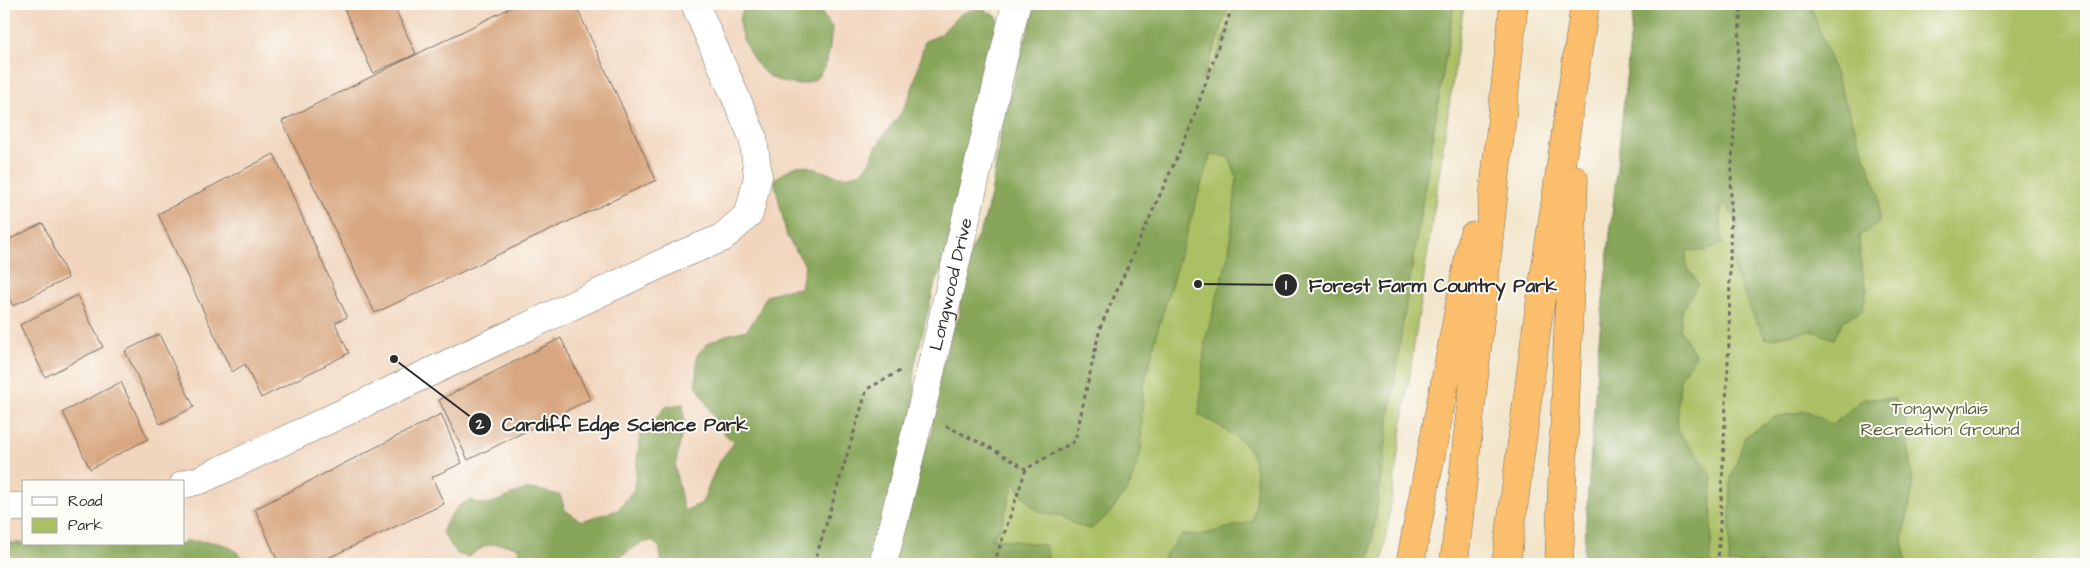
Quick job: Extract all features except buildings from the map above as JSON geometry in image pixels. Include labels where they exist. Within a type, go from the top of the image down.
[{"type":"highway","points":[[1454,564],[1514,4]]},
{"type":"highway","points":[[1506,564],[1538,318],[1585,4]]},
{"type":"highway","points":[[1410,564],[1508,51]]},
{"type":"highway","points":[[1559,564],[1578,55]]},
{"type":"street","points":[[185,484],[200,480],[680,255],[722,238],[749,214],[758,176],[753,137],[695,4]]},
{"type":"street","name":"Longwood Drive","points":[[883,564],[922,407],[1016,4]]},
{"type":"street","points":[[4,508],[22,507]]},
{"type":"path","points":[[994,564],[1026,469],[1075,442],[1100,328],[1190,128],[1233,4]]},
{"type":"path","points":[[1718,564],[1729,343],[1731,181],[1741,4]]},
{"type":"path","points":[[814,564],[867,389],[934,352]]},
{"type":"path","points":[[922,407],[943,425],[992,448],[1026,469]]},
{"type":"shaded area","points":[[4,4],[990,4],[997,17],[965,22],[682,564],[228,564],[4,553]]},
{"type":"green space","points":[[747,4],[815,4],[832,27],[826,63],[815,79],[808,83],[792,84],[777,80],[764,72],[755,61],[743,39],[739,24],[742,12]]},
{"type":"green space","points":[[1036,4],[1230,4],[1203,80],[1212,70],[1236,4],[1454,4],[1401,335],[1369,564],[1161,564],[1165,555],[1182,535],[1206,534],[1253,521],[1256,477],[1250,451],[1235,436],[1199,415],[1205,341],[1229,253],[1237,178],[1229,157],[1210,155],[1158,329],[1143,389],[1141,451],[1130,486],[1110,513],[1091,529],[1076,525],[1061,515],[1045,513],[1033,507],[1014,483],[1001,527],[992,538],[1045,545],[1050,564],[891,564],[897,540],[909,517],[921,457],[932,434],[932,408],[952,330],[960,315],[959,291],[973,246],[983,224],[991,195],[1001,132]]},
{"type":"green space","points":[[1044,4],[1464,4],[1382,564],[903,564]]},
{"type":"green space","name":"Tongwynlais Recreation Ground","points":[[1634,4],[2086,4],[2086,564],[1583,564],[1599,341]]},
{"type":"green space","points":[[1634,4],[1810,4],[1879,195],[1879,223],[1859,236],[1861,267],[1867,290],[1862,311],[1843,321],[1834,339],[1812,331],[1766,339],[1751,311],[1734,270],[1737,220],[1725,204],[1720,212],[1723,244],[1705,251],[1687,250],[1685,263],[1698,284],[1682,311],[1680,330],[1696,355],[1680,379],[1677,431],[1712,476],[1711,564],[1583,564],[1599,341]]},
{"type":"green space","points":[[971,10],[985,10],[997,17],[999,27],[947,257],[934,287],[914,368],[915,402],[881,547],[868,564],[662,564],[659,546],[651,541],[641,543],[621,556],[608,558],[596,564],[526,563],[517,547],[502,544],[491,544],[468,557],[457,554],[442,532],[456,509],[471,500],[485,504],[525,490],[534,490],[560,495],[565,510],[581,521],[618,510],[634,489],[640,434],[667,406],[683,404],[684,421],[675,468],[684,511],[702,503],[718,463],[734,443],[721,430],[696,384],[697,355],[708,343],[726,335],[747,330],[758,314],[766,296],[783,290],[801,288],[805,265],[787,237],[774,179],[797,166],[811,167],[838,176],[853,175],[863,170],[907,102],[925,41],[940,35],[959,15]]},
{"type":"green space","points":[[1864,398],[1895,399],[1906,420],[1913,487],[1903,538],[1906,564],[1729,564],[1731,479],[1745,437],[1775,417],[1807,411],[1833,425]]},
{"type":"green space","points":[[185,541],[212,542],[234,550],[248,564],[4,564],[4,543],[22,543],[22,546],[185,546]]},
{"type":"place","name":"Forest Farm Country Park","points":[[1198,284]]},
{"type":"place","name":"Cardiff Edge Science Park","points":[[394,359]]}]
